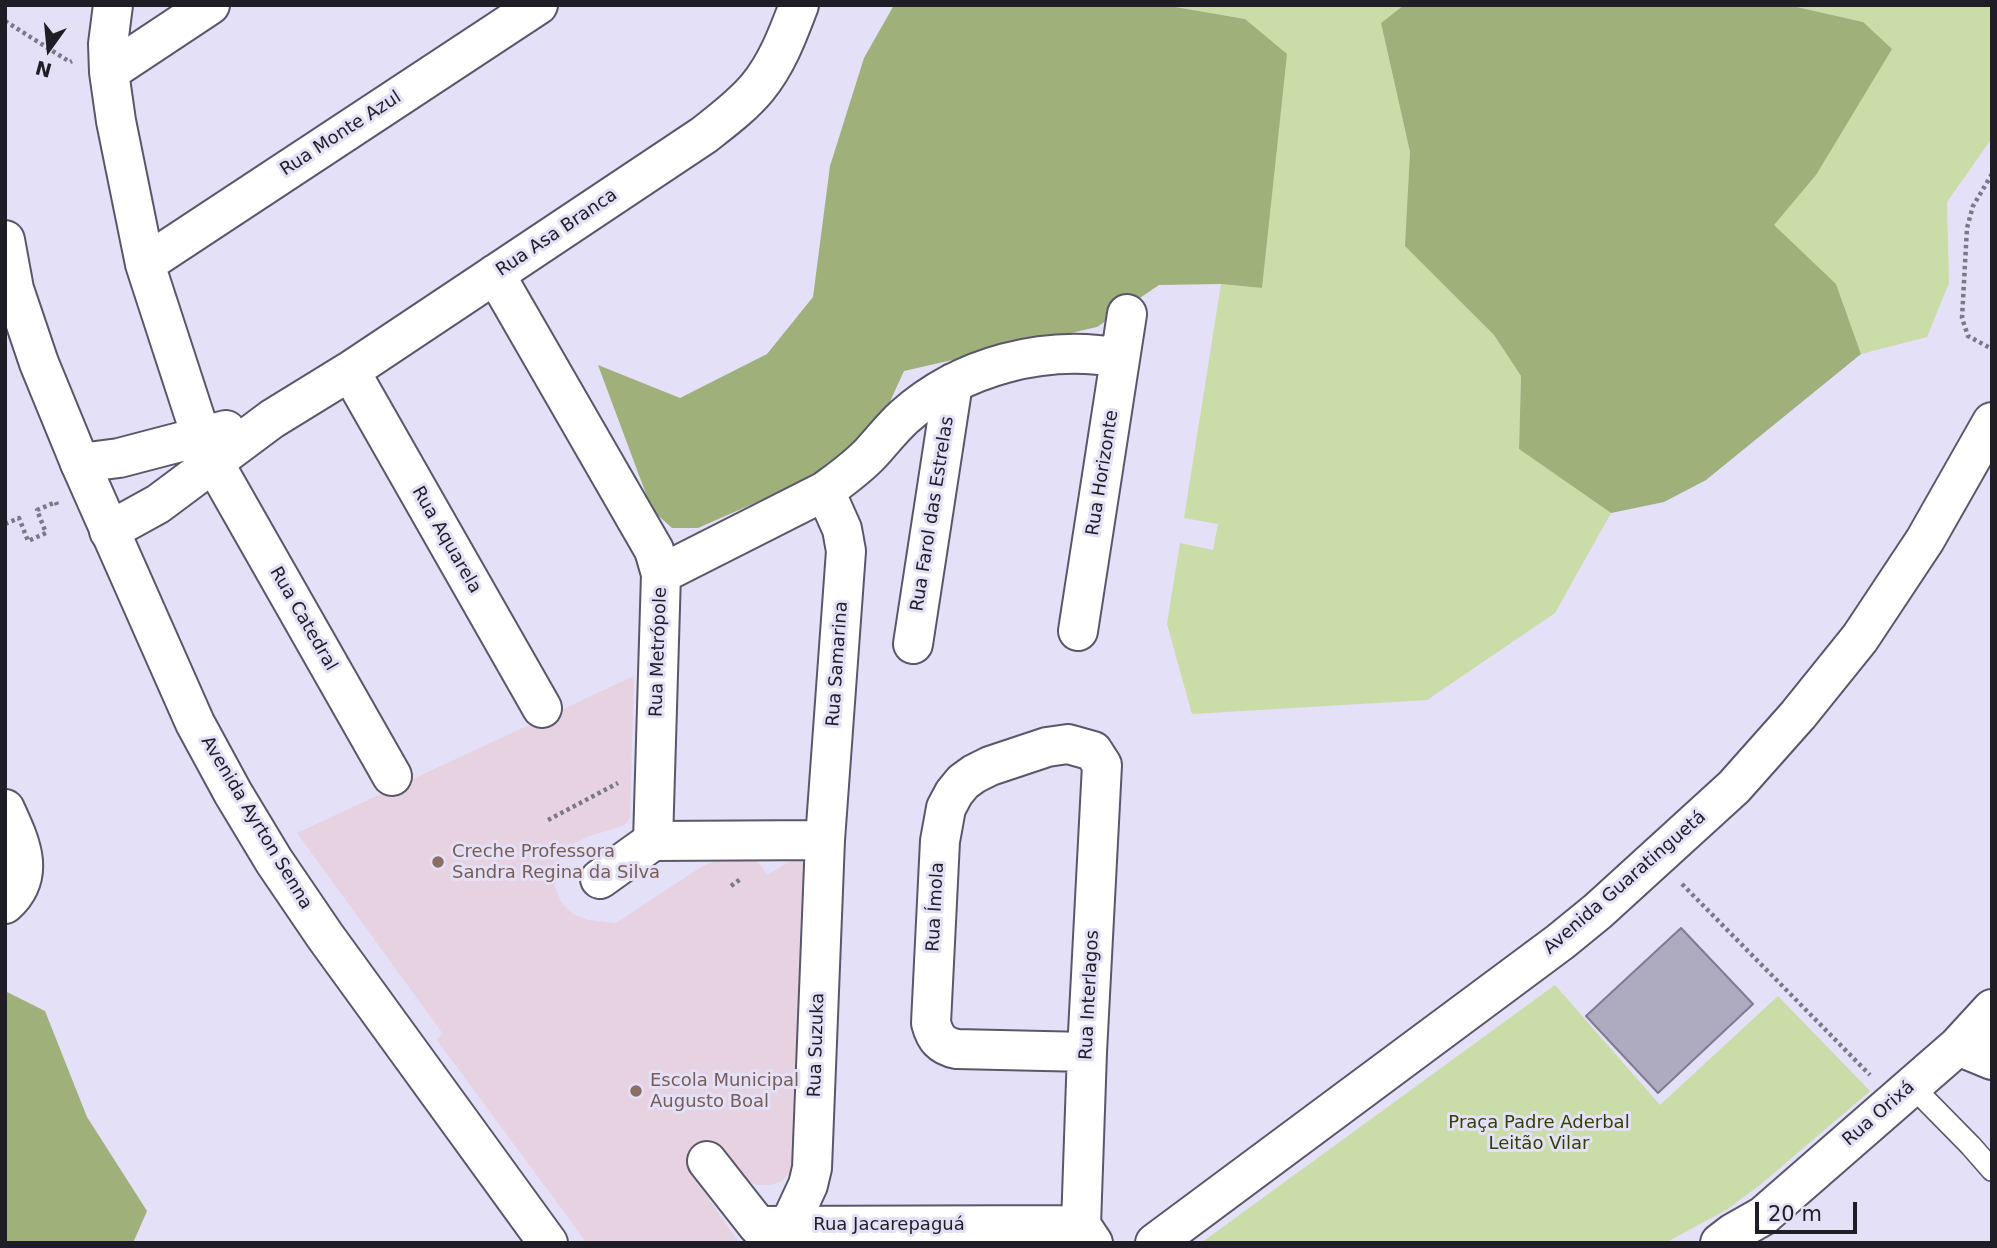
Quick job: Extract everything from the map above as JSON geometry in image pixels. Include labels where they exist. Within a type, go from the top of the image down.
[{"type":"street","points":[[113,5],[108,58],[116,121],[145,264],[208,449]]},
{"type":"street","points":[[108,58],[210,5]]},
{"type":"street","name":"Rua Monte Azul","points":[[145,264],[538,5]]},
{"type":"street","name":"Rua Asa Branca","points":[[80,463],[208,449],[272,419],[350,371],[704,135],[737,109],[758,87],[780,52],[799,5]]},
{"type":"street","name":"Avenida Ayrton Senna","points":[[5,240],[15,289],[35,351],[102,516],[195,723],[260,838],[325,936],[548,1243]]},
{"type":"street","name":"Rua Metrópole","points":[[495,274],[654,550],[662,574],[653,841]]},
{"type":"street","name":"Rua Horizonte","points":[[1078,631],[1127,314]]},
{"type":"street","points":[[662,574],[825,491],[848,475],[904,417],[953,383],[1005,363],[1038,357],[1076,353],[1121,358]]},
{"type":"street","name":"Rua Aquarela","points":[[350,371],[542,708]]},
{"type":"street","name":"Rua Farol das Estrelas","points":[[913,644],[953,383]]},
{"type":"street","name":"Avenida Guaratinguetá","points":[[1155,1243],[1560,942],[1598,911],[1734,787],[1798,715],[1860,638],[1925,540],[1992,422]]},
{"type":"street","name":"Rua Asa Branca","points":[[102,516],[150,509],[208,449]]},
{"type":"street","name":"Rua Catedral","points":[[208,449],[392,776]]},
{"type":"street","name":"Rua Samarina","points":[[825,491],[842,529],[846,551],[825,840]]},
{"type":"street","name":"Rua Ímola","points":[[1087,1052],[947,1047],[933,1033],[932,986],[940,841],[946,808],[954,793],[963,782],[990,766],[1047,747],[1068,744],[1082,747],[1093,751],[1102,765]]},
{"type":"street","name":"Rua Interlagos","points":[[1087,1234],[1087,1052],[1102,765]]},
{"type":"street","points":[[5,809],[22,844],[23,859],[19,887],[5,904]]},
{"type":"street","points":[[600,879],[653,841],[825,840]]},
{"type":"street","name":"Rua Suzuka","points":[[785,1234],[808,1185],[812,1168],[825,840]]},
{"type":"street","name":"Rua Orixá","points":[[1720,1243],[1733,1233],[1755,1229],[1903,1093],[1975,1053],[1992,1009]]},
{"type":"street","name":"Rua Jacarepaguá","points":[[707,1161],[758,1226],[785,1234],[1087,1234]]},
{"type":"lane","points":[[1903,1093],[1971,1146],[1992,1170]]},
{"type":"path","points":[[5,21],[70,62],[108,58]]},
{"type":"path","points":[[1992,174],[1973,206],[1967,228],[1962,318],[1968,336],[1992,349]]},
{"type":"path","points":[[5,524],[19,518],[28,541],[46,533],[37,510],[56,502],[61,513],[102,516]]},
{"type":"path","points":[[548,820],[656,763]]},
{"type":"path","points":[[1657,858],[1903,1093]]},
{"type":"shaded area","name":"Escola Municipal Augusto Boal","points":[[634,676],[630,817],[622,826],[571,845],[562,855],[556,869],[555,886],[561,902],[573,914],[588,920],[616,923],[714,861],[754,856],[767,875],[796,858],[807,864],[796,1159],[791,1172],[782,1181],[771,1185],[756,1185],[745,1179],[717,1143],[688,1168],[739,1243],[587,1243],[436,1039],[443,1034],[297,833]]},
{"type":"green space","points":[[894,5],[1164,5],[1245,19],[1287,54],[1262,288],[1221,284],[1159,285],[1097,327],[904,371],[882,419],[823,473],[698,528],[672,528],[652,510],[598,365],[680,398],[767,354],[813,297],[830,166],[864,58]]},
{"type":"green space","points":[[1164,5],[1404,5],[1381,23],[1410,152],[1406,246],[1494,335],[1521,376],[1519,449],[1611,513],[1555,613],[1427,700],[1192,714],[1167,624],[1180,543],[1213,550],[1218,524],[1184,518],[1221,284],[1261,288],[1245,19]]},
{"type":"green space","points":[[1404,5],[1788,5],[1863,22],[1892,49],[1816,175],[1774,225],[1836,284],[1861,354],[1706,480],[1664,502],[1611,513],[1519,449],[1521,376],[1494,335],[1405,246],[1410,152],[1381,23]]},
{"type":"green space","points":[[1788,5],[1992,5],[1992,138],[1947,202],[1949,283],[1927,337],[1861,354],[1836,284],[1773,225],[1816,175],[1863,22]]},
{"type":"green space","name":"Praça Padre Aderbal Leitão Vilar","points":[[1555,985],[1660,1105],[1778,996],[1870,1091],[1760,1185],[1726,1210],[1665,1243],[1201,1243]]},
{"type":"green space","points":[[5,991],[45,1011],[87,1117],[147,1211],[133,1243],[5,1243]]},
{"type":"building","points":[[1681,928],[1753,1004],[1658,1093],[1586,1016]]},
{"type":"place","name":"Creche Professora Sandra Regina da Silva","points":[[438,862]]},
{"type":"place","name":"Escola Municipal Augusto Boal","points":[[636,1091]]}]
